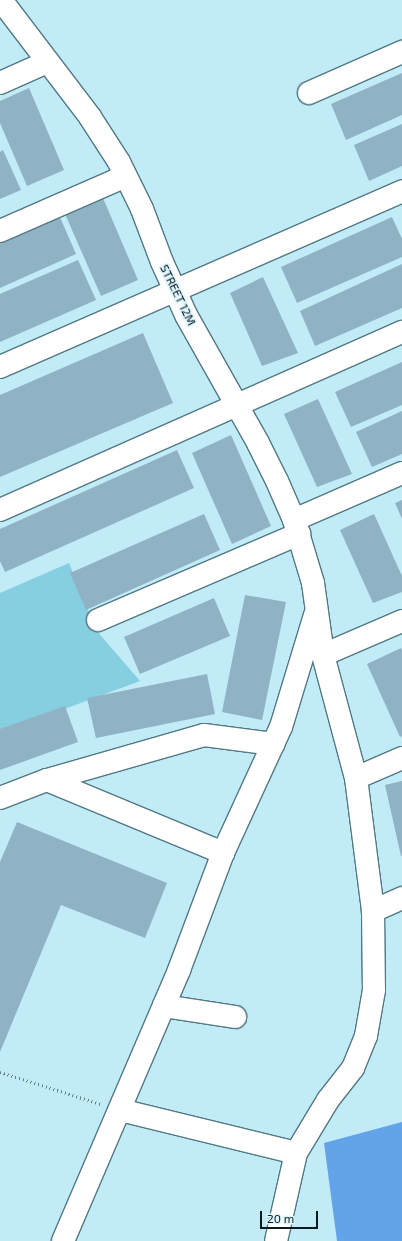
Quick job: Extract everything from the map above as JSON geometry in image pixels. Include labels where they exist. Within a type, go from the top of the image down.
[{"type":"street","name":"STREET 12M","points":[[1,0],[90,118],[119,162],[142,209],[186,315],[258,443],[296,527],[313,583],[323,655],[356,778],[373,911],[374,990],[366,1036],[354,1068],[328,1100],[296,1153],[276,1241]]},
{"type":"street","points":[[309,92],[402,52]]},
{"type":"street","points":[[0,83],[47,62]]},
{"type":"street","points":[[0,231],[126,176]]},
{"type":"street","points":[[0,367],[402,191]]},
{"type":"street","points":[[0,510],[402,332]]},
{"type":"street","points":[[98,620],[296,527],[402,473]]},
{"type":"street","points":[[63,1241],[164,1006],[223,853],[281,726],[317,610]]},
{"type":"street","points":[[323,655],[402,621]]},
{"type":"street","points":[[0,798],[46,780],[204,735],[273,744]]},
{"type":"street","points":[[356,778],[402,758]]},
{"type":"street","points":[[46,780],[223,853]]},
{"type":"street","points":[[373,911],[402,898]]},
{"type":"street","points":[[164,1006],[234,1016]]},
{"type":"street","points":[[120,1110],[296,1153]]},
{"type":"path","points":[[0,1072],[120,1110]]},
{"type":"shaded area","points":[[69,563],[96,630],[140,681],[0,733],[0,593]]},
{"type":"water","points":[[402,1122],[402,1241],[337,1241],[324,1143]]},
{"type":"building","points":[[402,73],[402,115],[346,140],[331,104]]},
{"type":"building","points":[[29,88],[64,170],[27,186],[0,123],[0,101]]},
{"type":"building","points":[[402,124],[402,166],[369,181],[354,145]]},
{"type":"building","points":[[3,150],[21,190],[0,199],[0,152]]},
{"type":"building","points":[[103,198],[138,280],[101,296],[65,214]]},
{"type":"building","points":[[59,215],[76,254],[0,288],[0,240]]},
{"type":"building","points":[[392,217],[402,239],[402,257],[297,303],[281,267]]},
{"type":"building","points":[[78,260],[96,300],[0,342],[0,294]]},
{"type":"building","points":[[402,264],[402,308],[315,346],[300,311]]},
{"type":"building","points":[[263,277],[298,353],[262,366],[230,293]]},
{"type":"building","points":[[143,333],[173,403],[0,477],[0,395]]},
{"type":"building","points":[[402,362],[402,405],[351,427],[335,392]]},
{"type":"building","points":[[318,399],[352,474],[317,487],[284,414]]},
{"type":"building","points":[[402,411],[402,454],[372,467],[356,432]]},
{"type":"building","points":[[231,435],[271,526],[232,544],[192,453]]},
{"type":"building","points":[[177,450],[194,488],[5,572],[0,561],[0,529]]},
{"type":"building","points":[[402,500],[402,519],[395,503]]},
{"type":"building","points":[[204,514],[220,550],[86,610],[70,573]]},
{"type":"building","points":[[374,514],[402,576],[402,592],[373,603],[340,530]]},
{"type":"building","points":[[245,595],[286,602],[262,720],[222,712]]},
{"type":"building","points":[[214,598],[230,636],[140,674],[124,637]]},
{"type":"building","points":[[401,648],[402,736],[400,737],[367,664]]},
{"type":"building","points":[[207,674],[215,714],[96,738],[87,698]]},
{"type":"building","points":[[65,706],[78,742],[0,770],[0,729]]},
{"type":"building","points":[[402,781],[402,856],[401,856],[385,785]]},
{"type":"building","points":[[17,822],[167,883],[145,938],[61,905],[0,1052],[0,862]]}]
